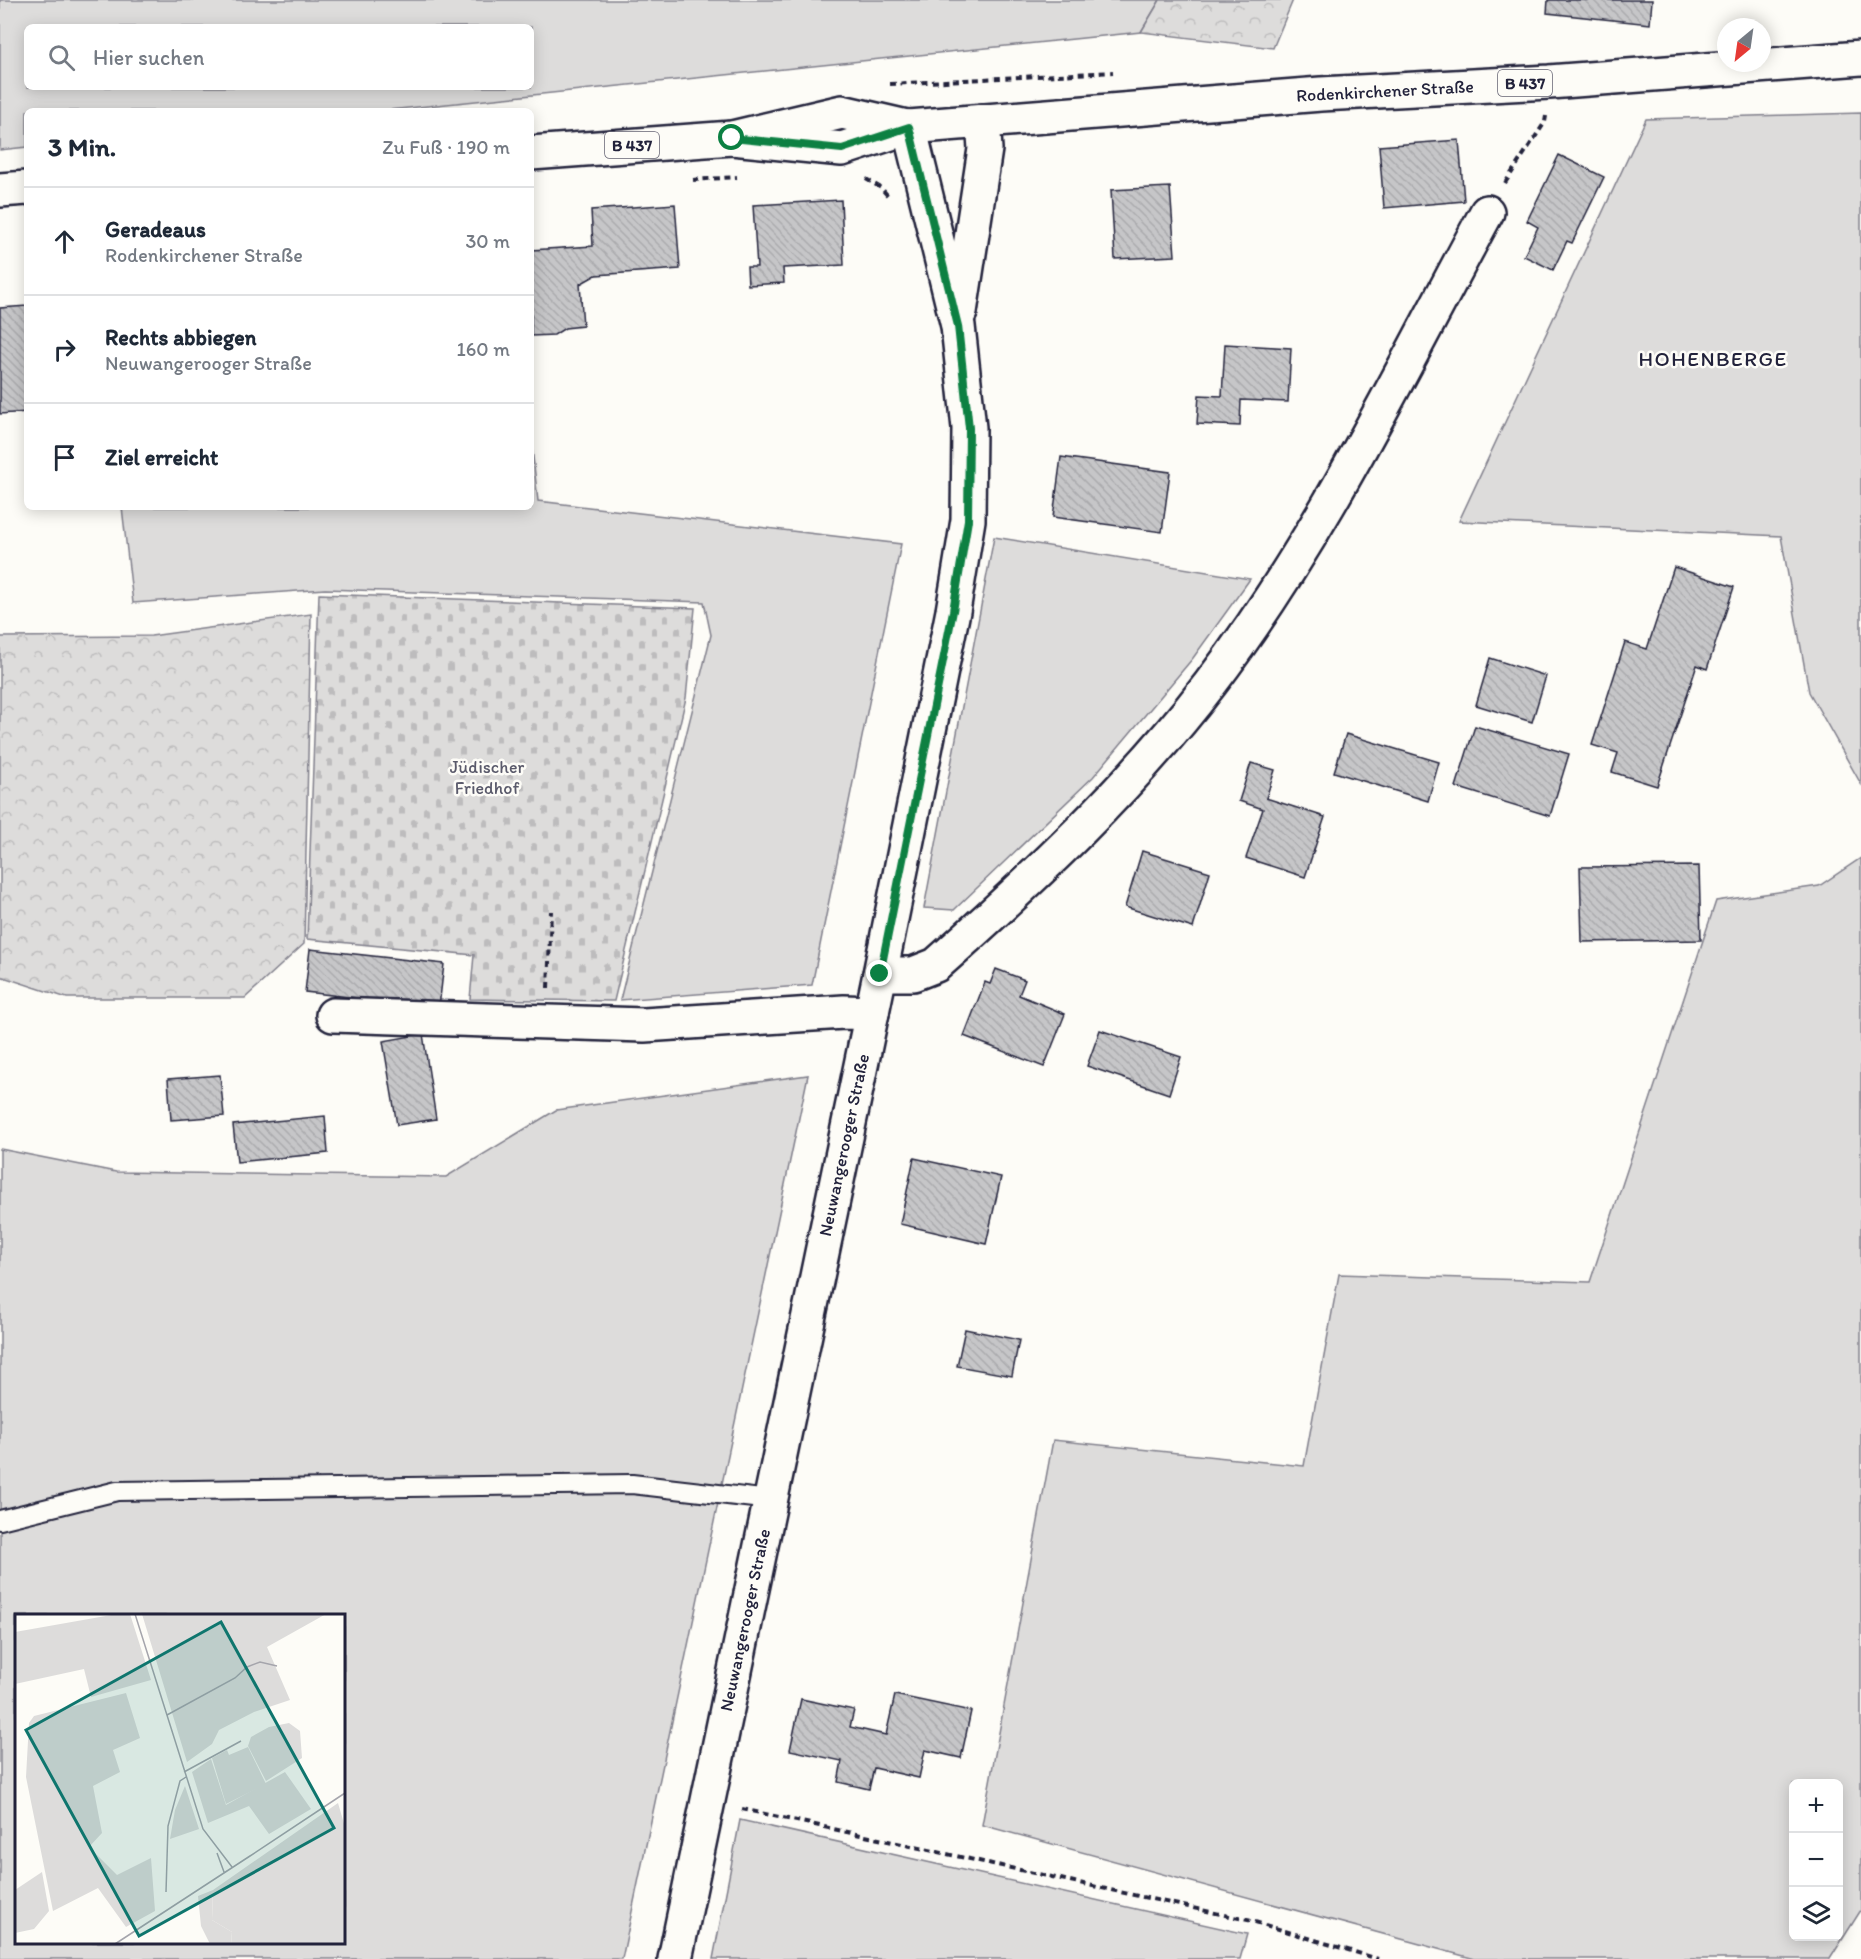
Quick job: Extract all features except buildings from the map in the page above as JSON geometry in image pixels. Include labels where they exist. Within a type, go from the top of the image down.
[{"type":"street","name":"Rodenkirchener Straße","points":[[534,153],[732,138],[842,112],[909,127],[1321,94],[1549,82],[1861,58]]},
{"type":"street","name":"Neuwangerooger Straße","points":[[958,326],[986,149],[983,121]]},
{"type":"street","name":"Neuwangerooger Straße","points":[[675,1959],[880,974],[953,611],[968,520],[969,428],[958,326],[909,127]]},
{"type":"street","points":[[0,190],[24,188]]},
{"type":"street","points":[[880,974],[913,974],[936,965],[1118,792],[1209,685],[1290,569],[1355,456],[1486,212]]},
{"type":"street","points":[[333,1016],[644,1025],[844,1012],[872,1013]]},
{"type":"lane","points":[[0,1520],[117,1491],[632,1484],[771,1500]]},
{"type":"path","points":[[1486,212],[1545,122],[1549,82]]},
{"type":"path","points":[[861,177],[881,188],[890,198]]},
{"type":"path","points":[[548,1022],[551,910]]},
{"type":"path","points":[[707,1801],[1252,1921],[1378,1959]]},
{"type":"green space","points":[[0,0],[1160,0],[1141,32],[408,108],[24,108],[24,147],[0,150]]},
{"type":"green space","points":[[1160,0],[1293,0],[1273,48],[1141,32]]},
{"type":"green space","points":[[1861,113],[1861,784],[1809,692],[1781,536],[1459,521],[1646,119]]},
{"type":"green space","points":[[534,466],[538,501],[901,544],[812,985],[620,1000],[711,635],[704,602],[325,589],[133,603],[122,510],[534,510]]},
{"type":"green space","points":[[994,537],[1250,579],[1193,658],[1093,777],[954,910],[924,908]]},
{"type":"green space","name":"Jüdischer Friedhof","points":[[319,594],[695,608],[686,698],[614,1001],[470,999],[474,955],[307,939]]},
{"type":"green space","points":[[311,614],[304,944],[245,998],[67,998],[0,976],[0,637],[151,636]]},
{"type":"green space","points":[[1861,858],[1861,1910],[1843,1938],[1843,1779],[1789,1779],[1789,1941],[1841,1941],[1830,1959],[1475,1959],[982,1825],[1053,1440],[1304,1466],[1339,1274],[1590,1282],[1716,901],[1819,886]]},
{"type":"green space","points":[[808,1075],[622,1959],[0,1959],[0,1149],[116,1172],[446,1177],[556,1110]]},
{"type":"green space","points":[[740,1820],[1247,1934],[1240,1959],[713,1959]]},
{"type":"district","name":"HOHENBERGE","points":[[1713,358]]},
{"type":"route","points":[[732,138],[842,149],[909,127],[958,326],[969,428],[968,520],[953,611],[880,974]]}]
